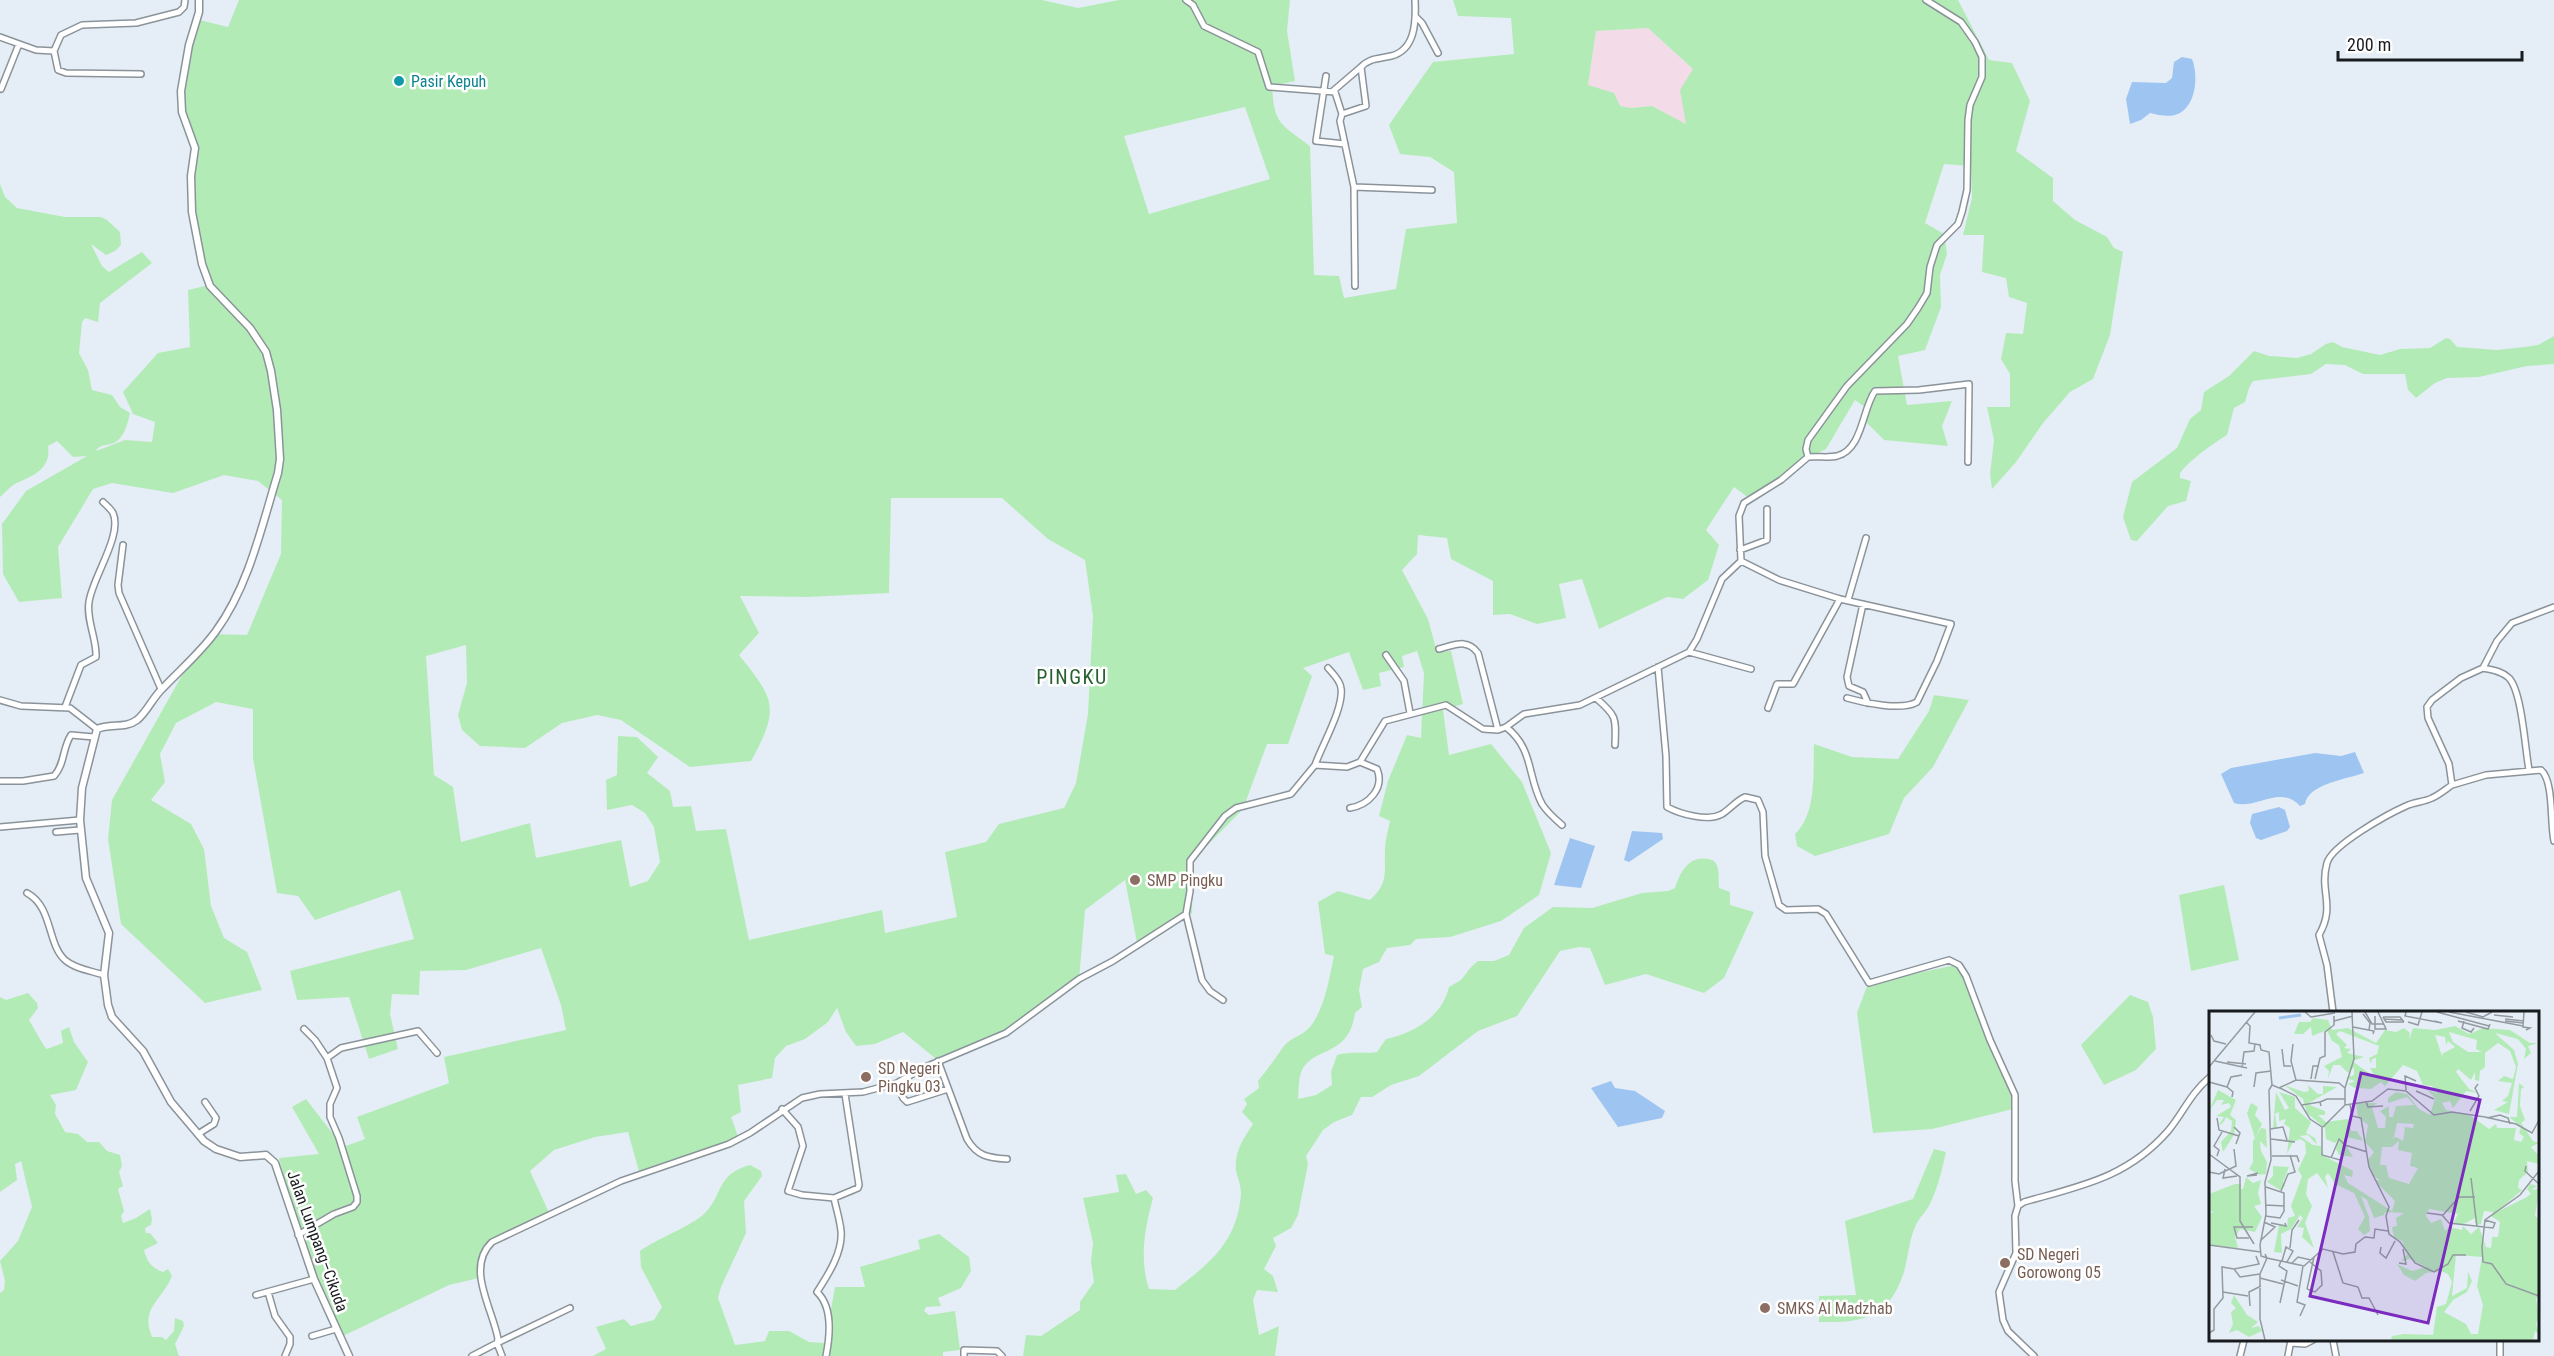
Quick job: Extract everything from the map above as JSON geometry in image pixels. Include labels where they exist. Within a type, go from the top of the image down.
[{"type":"street","points":[[141,74],[66,73],[58,70],[54,51],[61,35],[82,25],[136,23],[179,12],[184,7],[185,0]]},
{"type":"street","points":[[0,700],[21,706],[70,708],[97,729],[103,726],[128,725],[138,719],[161,689],[190,663],[216,631],[250,561],[278,473],[280,459],[277,410],[266,352],[249,328],[210,286],[202,264],[192,212],[191,176],[195,148],[182,112],[181,91],[189,45],[199,12],[199,0]]},
{"type":"street","points":[[1186,0],[1193,5],[1204,26],[1258,52],[1269,87],[1333,91],[1338,96],[1342,114],[1340,120],[1354,187],[1355,286]]},
{"type":"street","points":[[1333,91],[1367,61],[1400,52],[1415,31],[1415,0]]},
{"type":"street","points":[[1808,457],[1806,449],[1808,440],[1847,386],[1907,324],[1918,308],[1927,293],[1930,267],[1937,245],[1958,224],[1962,212],[1967,190],[1968,120],[1970,105],[1982,77],[1982,57],[1976,42],[1960,22],[1926,0]]},
{"type":"street","points":[[1416,17],[1422,22],[1438,53]]},
{"type":"street","points":[[0,37],[36,50],[54,51]]},
{"type":"street","points":[[1,89],[19,44]]},
{"type":"street","points":[[1342,114],[1365,106],[1361,67]]},
{"type":"street","points":[[1326,76],[1316,141],[1346,144]]},
{"type":"street","points":[[1354,187],[1432,190]]},
{"type":"street","points":[[1741,561],[1740,516],[1744,503],[1781,480],[1808,457],[1833,457],[1844,453],[1856,438],[1875,391],[1919,390],[1969,384],[1968,462]]},
{"type":"street","points":[[65,707],[81,665],[96,657],[89,604],[97,574],[110,544],[114,522],[112,511],[104,502]]},
{"type":"street","points":[[1740,550],[1767,540],[1767,508]]},
{"type":"street","points":[[1848,600],[1866,538]]},
{"type":"street","points":[[123,545],[119,593],[161,689]]},
{"type":"street","points":[[1741,561],[1779,580],[1840,599],[1951,624],[1937,661],[1917,702],[1907,706],[1868,703],[1847,698]]},
{"type":"street","points":[[1315,765],[1347,768],[1360,762],[1385,721],[1410,713],[1446,705],[1484,729],[1498,730],[1524,714],[1557,710],[1596,699],[1632,678],[1689,652],[1697,639],[1722,579],[1741,561]]},
{"type":"street","points":[[1768,708],[1777,684],[1792,684],[1840,599]]},
{"type":"street","points":[[1863,604],[1847,683],[1852,689],[1863,692],[1868,703]]},
{"type":"street","points":[[2483,668],[2497,641],[2512,623],[2554,607]]},
{"type":"street","points":[[1439,649],[1466,643],[1473,646],[1478,653],[1498,730]]},
{"type":"street","points":[[1689,652],[1751,669]]},
{"type":"street","points":[[1386,655],[1404,681],[1410,713]]},
{"type":"street","points":[[1658,667],[1666,756],[1667,807],[1680,813],[1713,816],[1722,814],[1745,797],[1758,800],[1763,812],[1765,856],[1779,905],[1786,910],[1818,909],[1826,914],[1869,983],[1949,960],[1959,965],[1966,976],[1990,1040],[2015,1095],[2015,1181],[2018,1206],[2015,1216],[2016,1253],[1998,1292],[2003,1320],[2008,1331],[2034,1356]]},
{"type":"street","points":[[1223,1000],[1210,991],[1202,980],[1186,914],[1190,891],[1190,861],[1224,816],[1236,808],[1291,794],[1315,765],[1338,708],[1341,690],[1338,679],[1328,668]]},
{"type":"street","points":[[2452,785],[2449,764],[2428,718],[2427,707],[2432,700],[2461,678],[2483,668],[2499,671],[2509,678],[2514,687],[2521,706],[2523,737],[2529,770]]},
{"type":"street","points":[[1596,699],[1612,711],[1616,719],[1615,745]]},
{"type":"street","points":[[1506,727],[1522,742],[1542,803],[1562,825]]},
{"type":"street","name":"Jalan Lumpang–Cikuda","points":[[97,729],[82,788],[80,830],[86,878],[109,933],[104,975],[112,1017],[143,1051],[171,1102],[204,1141],[225,1153],[240,1157],[266,1155],[275,1163],[314,1279],[349,1356]]},
{"type":"street","points":[[0,781],[23,781],[54,776],[62,767],[65,747],[71,735],[94,737]]},
{"type":"street","points":[[1350,808],[1367,803],[1376,791],[1379,780],[1377,769],[1360,762]]},
{"type":"street","points":[[2333,1011],[2327,965],[2319,935],[2327,921],[2325,891],[2327,862],[2332,853],[2406,806],[2434,797],[2452,785],[2486,775],[2529,770],[2541,770],[2547,777],[2552,800],[2554,841]]},
{"type":"street","points":[[0,827],[80,820]]},
{"type":"street","points":[[56,832],[80,830]]},
{"type":"street","points":[[27,892],[39,901],[62,957],[75,967],[104,975]]},
{"type":"street","points":[[502,1356],[496,1343],[498,1336],[485,1297],[481,1265],[485,1250],[492,1242],[621,1181],[729,1144],[750,1133],[782,1109],[802,1098],[820,1094],[863,1092],[897,1083],[938,1061],[1006,1033],[1079,980],[1186,914]]},
{"type":"street","points":[[298,1235],[334,1214],[353,1207],[357,1202],[339,1138],[330,1117],[330,1104],[337,1088],[327,1058],[304,1029]]},
{"type":"street","points":[[327,1058],[341,1048],[418,1031],[437,1053]]},
{"type":"street","points":[[938,1061],[966,1139],[973,1150],[987,1157],[1007,1159]]},
{"type":"street","points":[[2018,1206],[2024,1202],[2088,1184],[2121,1171],[2166,1134],[2191,1095],[2209,1079]]},
{"type":"street","points":[[897,1083],[907,1102],[948,1089]]},
{"type":"street","points":[[782,1109],[798,1127],[802,1146],[788,1191],[802,1195],[834,1198],[858,1188],[859,1185],[845,1094]]},
{"type":"street","points":[[198,1134],[214,1124],[216,1118],[205,1102]]},
{"type":"street","points":[[826,1356],[828,1310],[826,1300],[817,1292],[827,1277],[841,1241],[834,1198]]},
{"type":"street","points":[[256,1295],[314,1279]]},
{"type":"street","points":[[268,1292],[275,1316],[291,1341],[285,1356]]},
{"type":"street","points":[[472,1356],[570,1308]]},
{"type":"street","points":[[312,1336],[336,1329]]},
{"type":"street","points":[[2240,1356],[2244,1341]]},
{"type":"street","points":[[2288,1356],[2291,1341],[2305,1344],[2311,1341]]},
{"type":"street","points":[[2333,1341],[2336,1356]]},
{"type":"street","points":[[964,1356],[964,1350],[997,1351],[1002,1356]]},
{"type":"shaded area","points":[[1648,28],[1693,69],[1686,124],[1652,106],[1629,108],[1620,106],[1588,86],[1596,31]]},
{"type":"green space","points":[[239,0],[1042,0],[1078,8],[1119,0],[1290,0],[1287,31],[1295,81],[1272,86],[1273,99],[1277,116],[1281,122],[1310,146],[1314,275],[1339,276],[1344,298],[1396,289],[1406,229],[1457,223],[1454,172],[1430,157],[1400,154],[1389,125],[1433,62],[1514,54],[1511,18],[1458,16],[1453,0],[1958,0],[1989,60],[2012,63],[2030,101],[2016,151],[2053,178],[2053,201],[2075,220],[2107,237],[2114,248],[2123,252],[2110,335],[2093,379],[2070,392],[1992,489],[1990,474],[1994,440],[1987,407],[2010,407],[2010,374],[2001,359],[2006,333],[2023,334],[2027,303],[2009,297],[2006,278],[1982,272],[1984,235],[1963,235],[1972,198],[1971,166],[1944,164],[1925,223],[1944,234],[1947,254],[1940,275],[1941,307],[1925,350],[1898,356],[1907,405],[1952,401],[1942,426],[1948,446],[1884,440],[1866,422],[1869,410],[1855,400],[1826,449],[1802,461],[1753,501],[1734,487],[1706,530],[1719,545],[1708,580],[1683,599],[1667,597],[1599,629],[1582,579],[1559,584],[1566,618],[1537,624],[1510,614],[1493,615],[1493,581],[1451,559],[1447,538],[1418,535],[1417,554],[1402,570],[1428,619],[1437,652],[1451,651],[1463,704],[1443,710],[1449,755],[1491,744],[1522,782],[1551,853],[1539,895],[1501,921],[1450,937],[1416,939],[1410,945],[1387,948],[1379,962],[1363,969],[1359,990],[1362,1007],[1355,1013],[1352,1027],[1339,1044],[1315,1057],[1302,1070],[1298,1099],[1316,1095],[1332,1085],[1331,1072],[1337,1055],[1377,1052],[1386,1039],[1417,1028],[1426,1022],[1440,1007],[1449,987],[1461,980],[1471,967],[1478,961],[1494,961],[1509,955],[1524,928],[1553,907],[1592,908],[1642,893],[1668,891],[1675,888],[1686,866],[1701,858],[1712,860],[1715,863],[1718,869],[1719,888],[1730,892],[1730,905],[1754,912],[1724,978],[1704,993],[1646,974],[1605,985],[1590,948],[1579,947],[1560,951],[1517,1016],[1478,1031],[1419,1076],[1391,1085],[1372,1097],[1361,1097],[1352,1115],[1334,1122],[1323,1130],[1306,1156],[1308,1164],[1298,1215],[1291,1228],[1273,1238],[1276,1246],[1264,1269],[1273,1276],[1278,1292],[1257,1290],[1253,1300],[1259,1335],[1279,1326],[1275,1356],[1023,1356],[1026,1335],[1041,1336],[1080,1310],[1080,1302],[1094,1282],[1091,1262],[1093,1243],[1083,1198],[1119,1192],[1116,1175],[1126,1174],[1136,1194],[1146,1190],[1153,1198],[1144,1243],[1144,1266],[1149,1289],[1175,1290],[1211,1260],[1228,1238],[1234,1225],[1241,1194],[1236,1158],[1253,1124],[1242,1112],[1247,1104],[1244,1099],[1259,1088],[1258,1081],[1283,1047],[1310,1027],[1326,993],[1334,956],[1325,954],[1318,902],[1338,891],[1370,900],[1383,883],[1390,821],[1379,816],[1388,781],[1407,735],[1421,738],[1424,673],[1417,651],[1402,656],[1404,667],[1379,673],[1381,686],[1363,690],[1349,652],[1303,668],[1312,676],[1288,744],[1267,744],[1243,809],[1193,860],[1192,913],[1138,948],[1125,880],[1085,910],[1079,980],[998,1038],[935,1058],[903,1032],[875,1044],[856,1046],[846,1032],[837,1008],[828,1022],[805,1039],[786,1046],[775,1058],[772,1078],[738,1085],[741,1112],[731,1117],[739,1139],[640,1175],[628,1132],[595,1137],[554,1150],[530,1171],[551,1217],[519,1232],[497,1238],[484,1252],[483,1277],[449,1285],[343,1336],[307,1263],[279,1158],[319,1154],[292,1107],[306,1099],[343,1147],[365,1139],[357,1117],[449,1083],[444,1057],[566,1030],[561,1005],[541,948],[466,970],[420,971],[419,995],[392,994],[390,1014],[398,1049],[369,1059],[349,997],[297,1000],[290,971],[414,939],[400,890],[315,920],[298,896],[277,893],[253,758],[253,709],[216,702],[176,723],[160,754],[165,782],[151,800],[191,824],[204,849],[211,906],[224,938],[247,952],[262,990],[205,1003],[121,924],[108,839],[112,800],[181,677],[210,634],[247,635],[281,554],[282,500],[258,481],[224,475],[173,493],[112,483],[93,489],[58,547],[62,598],[19,602],[3,574],[2,524],[26,491],[87,456],[73,457],[57,441],[48,446],[47,459],[41,469],[14,484],[0,497],[0,184],[5,197],[17,208],[65,217],[101,217],[107,220],[120,232],[121,245],[106,255],[91,244],[102,266],[109,272],[142,252],[152,263],[100,303],[98,322],[85,318],[82,322],[79,353],[88,370],[92,390],[112,395],[120,407],[130,413],[126,428],[120,438],[114,443],[100,446],[96,451],[125,440],[152,442],[155,422],[133,414],[123,392],[158,353],[190,347],[188,290],[209,285],[199,247],[193,172],[196,148],[185,113],[184,100],[191,48],[200,20],[228,27]],"holes":[[[1648,28],[1693,69],[1680,90],[1686,124],[1652,106],[1630,108],[1620,106],[1614,93],[1588,85],[1596,31]],[[1245,107],[1270,179],[1149,214],[1124,136]],[[891,498],[1002,498],[1048,539],[1085,560],[1093,616],[1088,714],[1076,783],[1064,808],[999,824],[986,842],[945,852],[957,917],[885,933],[882,910],[749,940],[726,829],[696,831],[691,806],[673,807],[670,791],[647,773],[658,757],[637,737],[618,736],[617,775],[606,780],[607,810],[632,805],[645,813],[654,827],[660,862],[648,881],[630,887],[621,840],[536,858],[530,823],[461,842],[453,787],[434,775],[426,656],[466,645],[467,683],[458,715],[462,730],[480,746],[525,748],[562,723],[597,715],[621,720],[690,767],[751,761],[766,729],[769,705],[760,683],[739,655],[759,633],[740,596],[807,597],[889,593]]]},
{"type":"green space","points":[[2554,336],[2554,364],[2527,366],[2479,377],[2447,378],[2435,383],[2416,398],[2408,390],[2405,374],[2363,374],[2345,365],[2326,364],[2311,374],[2253,381],[2245,402],[2234,408],[2227,435],[2202,452],[2180,473],[2180,478],[2191,481],[2186,501],[2168,506],[2137,541],[2131,540],[2123,517],[2132,482],[2177,448],[2190,419],[2201,410],[2204,392],[2229,376],[2254,351],[2269,356],[2297,358],[2311,354],[2333,342],[2342,347],[2380,355],[2400,349],[2430,348],[2446,338],[2457,347],[2497,350],[2538,345]]},
{"type":"green space","points":[[1934,695],[1969,700],[1933,767],[1904,798],[1889,834],[1815,856],[1797,846],[1795,834],[1807,815],[1812,792],[1814,744],[1852,757],[1898,759],[1929,711]]},
{"type":"green space","points":[[2224,885],[2239,960],[2191,971],[2179,895]]},
{"type":"green space","points":[[1960,964],[2017,1108],[1932,1129],[1873,1133],[1857,1013],[1870,978],[1895,978]]},
{"type":"green space","points":[[28,993],[37,1003],[38,1008],[29,1020],[44,1046],[47,1049],[63,1043],[61,1031],[69,1027],[74,1042],[88,1062],[76,1090],[50,1095],[56,1105],[55,1114],[65,1132],[78,1134],[87,1142],[99,1142],[107,1151],[120,1155],[122,1166],[119,1172],[123,1186],[118,1189],[124,1211],[121,1216],[123,1223],[150,1209],[151,1225],[145,1228],[146,1233],[150,1233],[158,1243],[144,1250],[145,1254],[156,1269],[163,1272],[168,1269],[172,1276],[153,1305],[149,1327],[152,1337],[162,1337],[166,1340],[174,1331],[175,1318],[183,1321],[184,1326],[175,1344],[179,1356],[0,1356],[0,1293],[4,1290],[5,1281],[0,1261],[18,1241],[32,1207],[21,1161],[15,1164],[17,1180],[0,1192],[0,997],[6,1000]]},
{"type":"green space","points":[[2130,995],[2148,1002],[2153,1017],[2156,1049],[2136,1070],[2104,1085],[2081,1045]]},
{"type":"green space","points":[[1934,1149],[1946,1152],[1939,1178],[1930,1204],[1915,1227],[1904,1272],[1891,1299],[1872,1315],[1861,1319],[1819,1322],[1819,1296],[1856,1295],[1845,1221],[1913,1199]]},
{"type":"green space","points":[[750,1165],[761,1171],[762,1176],[744,1201],[746,1233],[718,1298],[735,1345],[765,1341],[769,1331],[789,1331],[809,1342],[825,1343],[835,1287],[865,1287],[860,1267],[920,1249],[918,1240],[939,1234],[969,1257],[971,1271],[961,1288],[938,1298],[941,1306],[926,1307],[924,1311],[929,1315],[955,1311],[960,1350],[943,1352],[943,1356],[593,1356],[606,1349],[596,1327],[624,1319],[631,1326],[654,1320],[662,1307],[641,1267],[640,1251],[699,1218],[711,1206],[726,1179],[739,1169]]},
{"type":"water","points":[[2182,57],[2192,59],[2195,74],[2194,91],[2188,106],[2175,115],[2150,113],[2130,124],[2126,99],[2132,82],[2166,83],[2172,78],[2174,62]]},
{"type":"water","points":[[2355,752],[2364,773],[2321,787],[2308,797],[2305,804],[2300,806],[2284,797],[2251,803],[2234,803],[2221,774],[2231,768],[2315,753],[2341,756]]},
{"type":"water","points":[[2279,807],[2285,810],[2290,827],[2287,831],[2261,840],[2256,838],[2250,823],[2252,814]]},
{"type":"water","points":[[1632,831],[1662,833],[1663,839],[1629,862],[1624,860]]},
{"type":"water","points":[[1570,838],[1595,846],[1581,888],[1554,885]]},
{"type":"water","points":[[1611,1081],[1615,1088],[1635,1091],[1665,1111],[1662,1118],[1618,1127],[1591,1088]]},
{"type":"place","name":"Pasir Kepuh","points":[[399,81]]},
{"type":"place","name":"SMP Pingku","points":[[1135,880]]},
{"type":"place","name":"SD Negeri Pingku 03","points":[[866,1077]]},
{"type":"place","name":"SD Negeri Gorowong 05","points":[[2005,1263]]},
{"type":"place","name":"SMKS Al Madzhab","points":[[1765,1308]]},
{"type":"district","name":"PINGKU","points":[[1072,677]]}]
